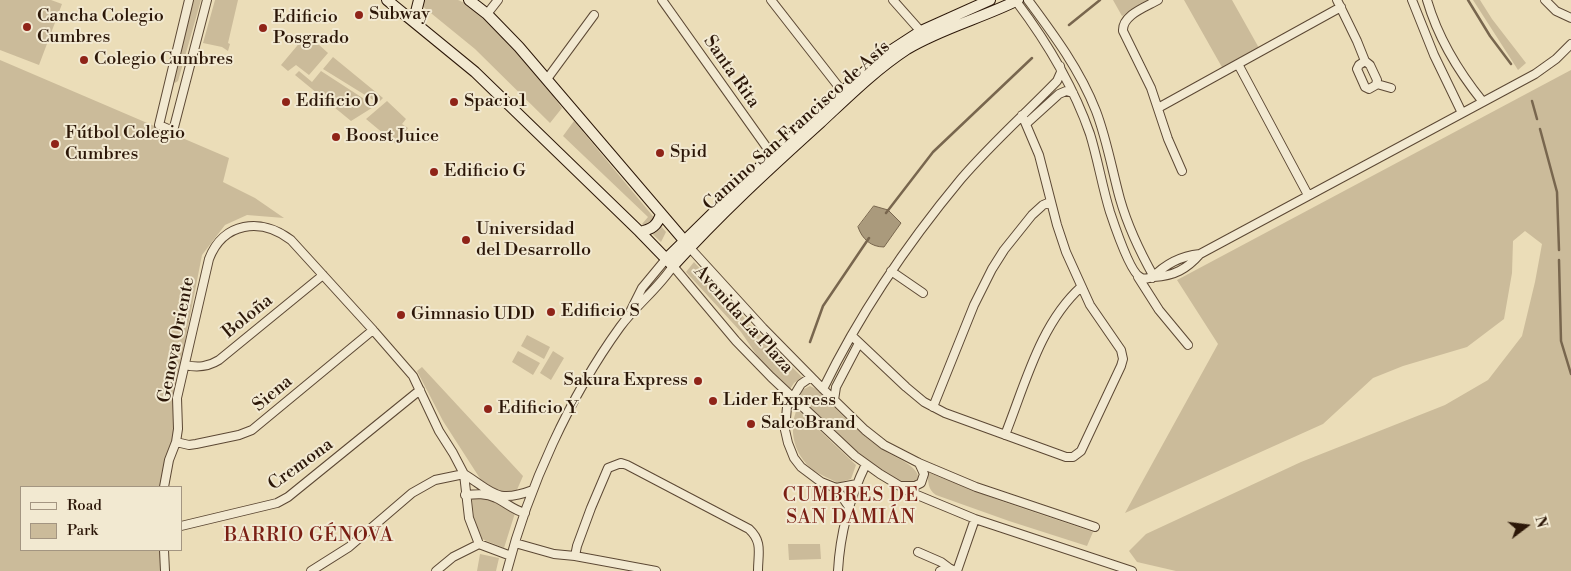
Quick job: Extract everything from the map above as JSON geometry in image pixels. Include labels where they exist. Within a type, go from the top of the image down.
[{"type":"main road","name":"Avenida La Plaza","points":[[388,0],[475,72],[669,262]]},
{"type":"main road","points":[[419,0],[416,12],[421,26]]},
{"type":"main road","name":"Avenida La Plaza","points":[[469,0],[488,14],[515,42],[686,244]]},
{"type":"main road","name":"Camino San Francisco de Asís","points":[[669,262],[842,91],[881,57],[990,0]]},
{"type":"main road","name":"Camino San Francisco de Asís","points":[[774,158],[886,64],[924,35],[1017,1]]},
{"type":"main road","points":[[640,232],[654,227],[661,214]]},
{"type":"street","points":[[189,0],[159,125],[173,131],[181,94],[207,0]]},
{"type":"street","points":[[488,14],[498,0]]},
{"type":"street","name":"Santa Rita","points":[[662,0],[774,158]]},
{"type":"street","points":[[771,0],[842,91]]},
{"type":"street","points":[[892,0],[924,35]]},
{"type":"street","points":[[1028,0],[1064,51],[1086,88],[1104,132],[1128,224],[1154,277]]},
{"type":"street","points":[[1158,0],[1126,19],[1123,28],[1124,34],[1145,74],[1168,139],[1182,171]]},
{"type":"street","points":[[1412,0],[1434,55],[1462,113]]},
{"type":"street","points":[[1427,0],[1450,55],[1466,81],[1483,102]]},
{"type":"street","points":[[1544,0],[1556,11],[1571,18]]},
{"type":"street","points":[[1017,1],[1060,65],[1073,93],[1090,134],[1105,196],[1116,229],[1137,275],[1168,322],[1188,345]]},
{"type":"street","points":[[1158,108],[1238,64],[1339,4],[1365,61],[1370,64],[1377,84]]},
{"type":"street","points":[[547,79],[594,15]]},
{"type":"street","points":[[1149,294],[1148,284],[1162,268],[1184,256],[1200,254],[1483,102],[1543,69],[1571,44]]},
{"type":"street","points":[[1365,61],[1357,69],[1365,87],[1368,90],[1377,84]]},
{"type":"street","points":[[1238,64],[1308,195]]},
{"type":"street","points":[[823,389],[891,271],[916,235],[962,179],[1057,81],[1061,72],[1060,65]]},
{"type":"street","points":[[1377,84],[1391,88]]},
{"type":"street","points":[[169,85],[181,94]]},
{"type":"street","points":[[1027,123],[1058,94],[1066,90],[1073,93]]},
{"type":"street","points":[[852,336],[912,393],[945,413],[1066,457],[1073,457],[1081,451],[1123,358],[1121,350],[1098,318],[1081,287],[1066,252],[1050,202],[1043,167],[1027,123],[1022,115]]},
{"type":"street","points":[[934,407],[974,305],[992,269],[1004,250],[1032,215],[1050,202]]},
{"type":"street","name":"Genova Oriente","points":[[164,486],[178,429],[177,398],[208,259],[216,246],[233,230],[249,226],[265,226],[272,228],[291,240],[323,274]]},
{"type":"street","name":"Avenida La Plaza","points":[[686,244],[811,377],[884,445],[919,463],[976,487],[1095,527]]},
{"type":"street","name":"Avenida La Plaza","points":[[669,262],[736,341],[792,398],[866,464],[900,486],[975,518],[1130,571]]},
{"type":"street","name":"Camino San Francisco de Asís","points":[[507,571],[514,543],[533,490],[550,450],[576,399],[605,350],[627,318],[662,281],[669,262]]},
{"type":"street","points":[[891,271],[923,292]]},
{"type":"street","points":[[323,274],[406,367],[420,390],[439,431],[464,474],[469,518],[478,544]]},
{"type":"street","name":"Boloña","points":[[185,365],[211,365],[219,360],[323,274]]},
{"type":"street","points":[[1137,275],[1142,279],[1154,277]]},
{"type":"street","points":[[1005,435],[1045,333],[1069,299],[1081,287]]},
{"type":"street","name":"Siena","points":[[176,442],[189,445],[196,444],[239,435],[252,430],[373,330]]},
{"type":"street","points":[[834,400],[836,387],[859,343]]},
{"type":"street","points":[[811,377],[801,384],[788,407],[785,430],[794,458],[821,482],[836,488],[857,484]]},
{"type":"street","name":"Cremona","points":[[182,526],[277,503],[288,497],[420,390]]},
{"type":"street","points":[[575,556],[602,478],[608,468],[621,463],[748,529],[756,536],[759,544],[758,571]]},
{"type":"street","points":[[919,463],[926,491],[931,500]]},
{"type":"street","points":[[838,571],[841,544],[849,508],[866,464]]},
{"type":"street","points":[[312,571],[349,547],[412,492],[435,480],[464,474],[485,489],[508,497],[533,490]]},
{"type":"street","points":[[900,486],[918,485],[924,478]]},
{"type":"street","points":[[836,488],[849,508]]},
{"type":"street","points":[[465,495],[487,495],[497,498],[513,509],[525,513]]},
{"type":"street","points":[[953,570],[975,518]]},
{"type":"street","points":[[514,543],[554,554],[656,571]]},
{"type":"street","points":[[436,571],[453,557],[478,544],[511,556]]},
{"type":"street","points":[[164,551],[165,571]]},
{"type":"street","points":[[918,552],[941,562],[953,570]]},
{"type":"street","points":[[940,571],[953,570]]},
{"type":"green space","name":"Cancha Colegio Cumbres","points":[[0,0],[51,0],[62,4],[39,65],[0,50]]},
{"type":"green space","points":[[194,0],[201,0],[178,81],[175,83],[173,80]]},
{"type":"green space","points":[[215,0],[238,0],[228,43],[230,44],[228,51],[222,47],[203,43]]},
{"type":"green space","points":[[423,0],[458,0],[483,17],[529,65],[562,108],[550,123],[475,49],[421,5]]},
{"type":"green space","points":[[1113,0],[1150,0],[1122,16]]},
{"type":"green space","points":[[1184,0],[1232,0],[1259,48],[1223,69]]},
{"type":"green space","points":[[1473,0],[1480,0],[1492,19],[1526,63],[1518,70]]},
{"type":"green space","points":[[307,34],[328,53],[309,75],[296,65],[288,71],[281,65]]},
{"type":"green space","points":[[333,57],[383,98],[378,103],[323,69]]},
{"type":"green space","points":[[0,60],[229,158],[223,182],[255,198],[284,218],[247,215],[225,225],[202,255],[174,398],[175,428],[173,442],[161,486],[20,486],[20,551],[160,551],[161,571],[0,571]]},
{"type":"green space","points":[[1571,70],[1571,571],[1176,571],[1137,562],[1129,551],[1146,534],[1301,462],[1445,405],[1488,380],[1522,336],[1542,244],[1525,231],[1513,241],[1512,273],[1504,319],[1467,347],[1403,366],[1373,378],[1323,424],[1125,513],[1218,344],[1177,280]]},
{"type":"green space","points":[[299,71],[312,82],[321,71],[375,106],[351,121],[295,75]]},
{"type":"green space","points":[[387,101],[406,119],[402,124],[408,128],[396,144],[366,119]]},
{"type":"green space","points":[[574,121],[666,232],[661,242],[642,224],[648,217],[563,136]]},
{"type":"green space","points":[[694,262],[756,331],[802,377],[790,389],[758,357],[741,332],[686,272]]},
{"type":"green space","points":[[527,335],[550,347],[544,359],[521,346]]},
{"type":"green space","points":[[518,351],[540,363],[533,375],[512,362]]},
{"type":"green space","points":[[553,351],[564,358],[551,380],[540,373]]},
{"type":"green space","points":[[422,367],[523,476],[516,492],[501,492],[481,480],[443,421],[417,371]]},
{"type":"green space","points":[[810,386],[816,389],[867,438],[911,466],[918,474],[918,479],[908,484],[891,478],[850,446],[801,399],[801,392]]},
{"type":"green space","points":[[797,409],[856,465],[851,479],[838,483],[816,472],[806,464],[794,442],[793,425]]},
{"type":"green space","points":[[927,472],[998,500],[1093,532],[1087,546],[936,495],[930,488]]},
{"type":"green space","points":[[472,499],[488,499],[515,513],[504,548],[482,539],[474,519]]},
{"type":"green space","points":[[788,544],[820,544],[821,559],[789,560]]},
{"type":"green space","points":[[480,554],[499,558],[496,571],[477,571]]},
{"type":"shaded area","points":[[874,206],[888,210],[901,223],[884,247],[875,246],[868,242],[858,227]]},
{"type":"waterway","points":[[1069,25],[1100,0]]},
{"type":"waterway","points":[[1468,0],[1490,36],[1511,64]]},
{"type":"waterway","points":[[886,213],[933,152],[1032,58]]},
{"type":"waterway","points":[[1532,101],[1537,119]]},
{"type":"waterway","points":[[1540,129],[1557,192],[1559,250]]},
{"type":"waterway","points":[[810,342],[823,306],[869,238]]},
{"type":"waterway","points":[[1559,260],[1561,341],[1571,374]]},
{"type":"place","name":"Subway","points":[[359,15]]},
{"type":"place","name":"Cancha Colegio Cumbres","points":[[27,27]]},
{"type":"place","name":"Edificio Posgrado","points":[[263,28]]},
{"type":"place","name":"Colegio Cumbres","points":[[84,60]]},
{"type":"place","name":"Edificio O","points":[[286,102]]},
{"type":"place","name":"Spacio1","points":[[454,102]]},
{"type":"place","name":"Boost Juice","points":[[336,137]]},
{"type":"place","name":"Fútbol Colegio Cumbres","points":[[55,144]]},
{"type":"place","name":"Spid","points":[[660,153]]},
{"type":"place","name":"Edificio G","points":[[434,172]]},
{"type":"place","name":"Universidad del Desarrollo","points":[[466,240]]},
{"type":"place","name":"Edificio S","points":[[551,312]]},
{"type":"place","name":"Gimnasio UDD","points":[[401,315]]},
{"type":"place","name":"Sakura Express","points":[[698,381]]},
{"type":"place","name":"Lider Express","points":[[713,401]]},
{"type":"place","name":"Edificio Y","points":[[488,409]]},
{"type":"place","name":"SalcoBrand","points":[[751,424]]},
{"type":"district","name":"CUMBRES DE SAN DAMIÁN","points":[[851,507]]},
{"type":"district","name":"BARRIO GÉNOVA","points":[[309,536]]}]
